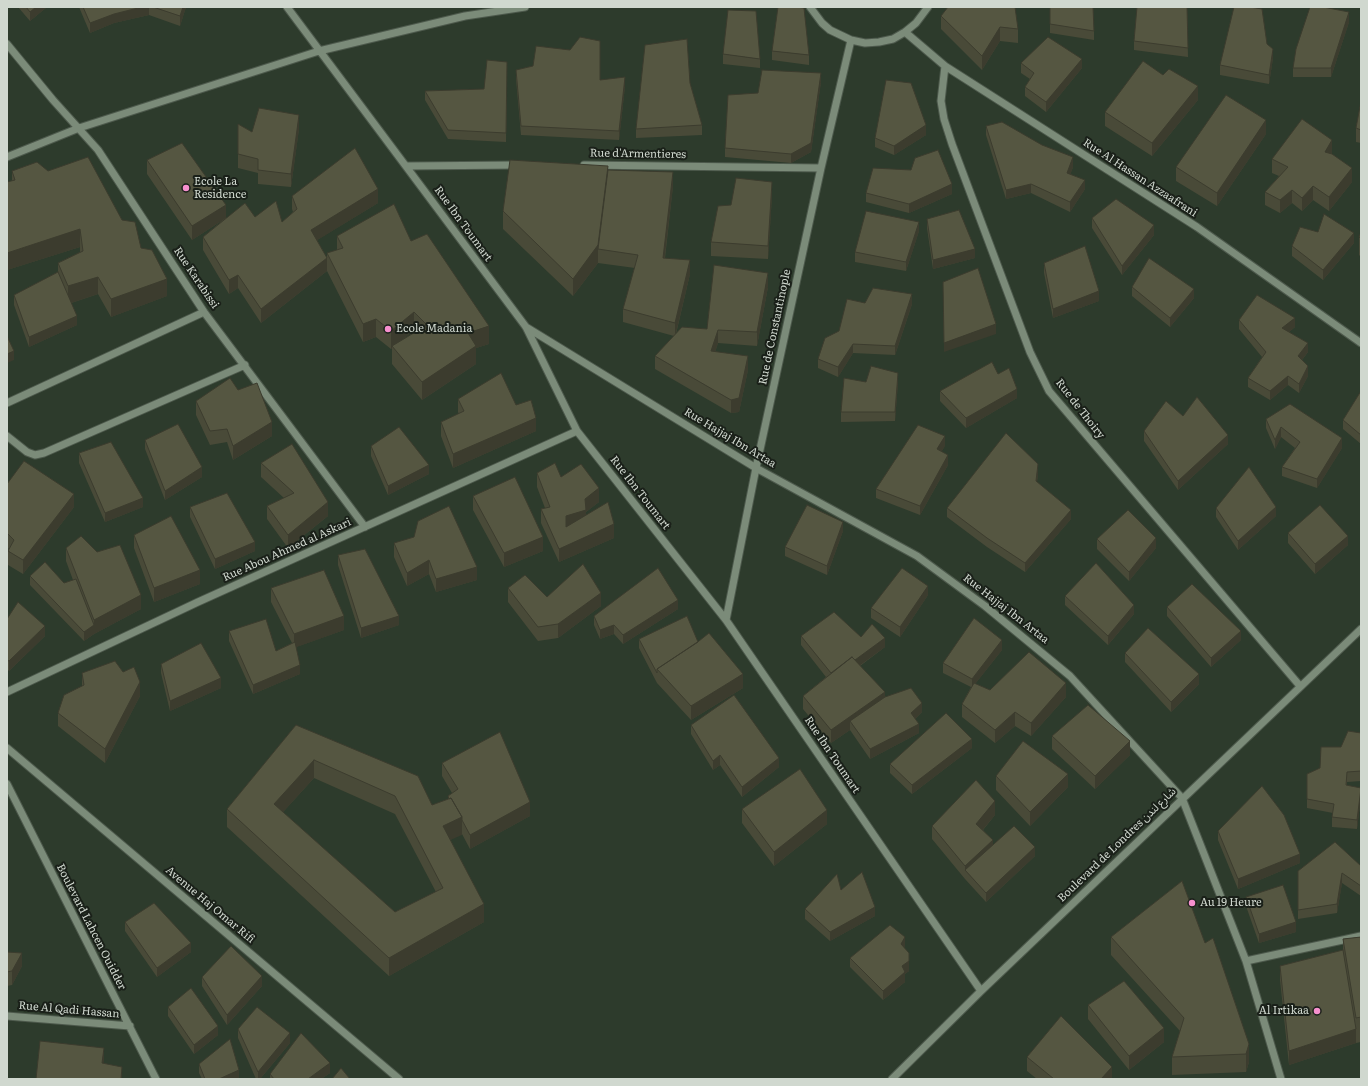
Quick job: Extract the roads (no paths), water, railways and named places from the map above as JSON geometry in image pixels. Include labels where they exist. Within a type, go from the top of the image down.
[{"type":"street","name":"Rue Ibn Toumart","points":[[287,7],[408,166],[526,327],[577,431],[726,620],[980,991]]},
{"type":"street","points":[[7,157],[79,128],[319,51],[465,16],[525,7]]},
{"type":"street","points":[[810,7],[822,23],[830,30],[851,40],[879,42],[893,39],[905,32],[916,23],[928,7]]},
{"type":"street","name":"Rue Al Hassan Azzaafrani","points":[[905,32],[945,66],[1197,227],[1361,343]]},
{"type":"street","name":"Rue de Constantinople","points":[[726,620],[756,468],[821,168],[851,40]]},
{"type":"street","name":"Rue Karabissi","points":[[7,44],[53,100],[98,150],[204,312],[365,527]]},
{"type":"street","name":"Rue de Thoiry","points":[[945,66],[941,101],[944,119],[1030,352],[1049,391],[1300,686]]},
{"type":"street","points":[[408,166],[525,165]]},
{"type":"street","name":"Rue d'Armentieres","points":[[580,165],[821,168]]},
{"type":"street","points":[[7,403],[204,312]]},
{"type":"street","name":"Rue Hajjaj Ibn Artaa","points":[[526,327],[756,468],[917,556],[985,606],[1070,676],[1182,798],[1246,961],[1281,1079]]},
{"type":"street","points":[[7,436],[27,452],[35,455],[44,453],[245,365]]},
{"type":"street","name":"Rue Abou Ahmed al Askari","points":[[7,692],[198,602],[577,431]]},
{"type":"street","name":"Boulevard de Londres شارع لندن","points":[[892,1079],[980,991],[1361,629]]},
{"type":"street","name":"Avenue Haj Omar Rifi","points":[[7,748],[399,1079]]},
{"type":"street","name":"Boulevard Lahcen Ouidder","points":[[7,784],[156,1079]]},
{"type":"street","points":[[1246,961],[1361,936]]},
{"type":"street","name":"Rue Al Qadi Hassan","points":[[7,1016],[130,1026]]},
{"type":"place","name":"Ecole La Residence","points":[[186,188]]},
{"type":"place","name":"Ecole Madania","points":[[388,329]]},
{"type":"place","name":"Au 19 Heure","points":[[1192,903]]},
{"type":"place","name":"Al Irtikaa","points":[[1317,1011]]}]
